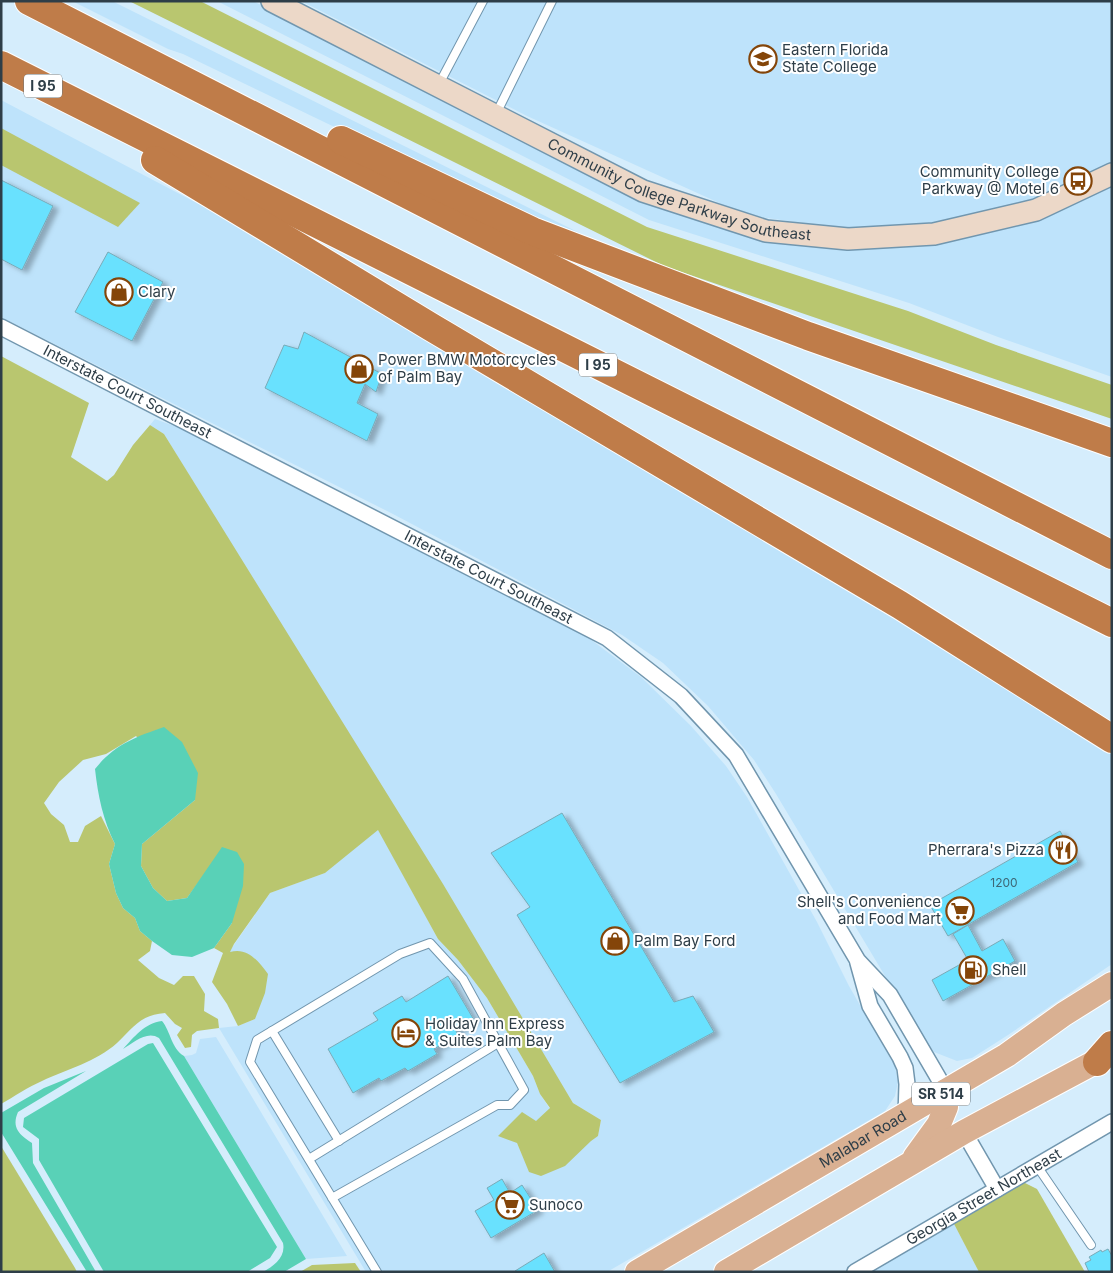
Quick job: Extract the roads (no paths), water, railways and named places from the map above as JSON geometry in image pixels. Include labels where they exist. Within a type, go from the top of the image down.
[{"type":"highway","points":[[29,1],[1112,555]]},
{"type":"highway","points":[[94,34],[180,63],[532,231],[808,336],[1112,443]]},
{"type":"highway","name":"I 95","points":[[1,65],[1112,623]]},
{"type":"highway","points":[[84,107],[160,164],[431,328],[900,605],[1112,739]]},
{"type":"main road","name":"Malabar Road","points":[[637,1272],[1007,1055],[1064,1014],[1112,984]]},
{"type":"main road","name":"SR 514","points":[[726,1272],[964,1132],[1107,1053]]},
{"type":"main road","points":[[909,1165],[939,1124],[946,1107],[946,1091]]},
{"type":"street","name":"Community College Parkway Southeast","points":[[272,1],[643,191],[766,231],[848,239],[934,234],[1036,210],[1112,174]]},
{"type":"street","name":"Interstate Court Southeast","points":[[1,327],[607,638],[681,696],[736,755],[858,961],[890,995],[946,1091]]},
{"type":"street","name":"Interstate Court Southeast","points":[[858,961],[870,1006],[905,1068],[907,1084],[906,1114]]},
{"type":"street","name":"Georgia Street Northeast","points":[[855,1272],[1112,1122]]},
{"type":"street","points":[[964,1132],[997,1189]]},
{"type":"lane","points":[[437,86],[482,1]]},
{"type":"lane","points":[[495,115],[552,1]]},
{"type":"lane","points":[[332,1198],[497,1105],[510,1105],[524,1090],[463,979],[430,943],[400,954],[256,1040],[250,1062],[309,1159],[332,1198],[377,1272]]},
{"type":"lane","points":[[272,1031],[339,1141]]},
{"type":"lane","points":[[309,1159],[498,1043]]},
{"type":"lane","points":[[1036,1166],[1092,1245]]},
{"type":"place","name":"Eastern Florida State College","points":[[763,59]]},
{"type":"place","name":"Community College Parkway @ Motel 6","points":[[1078,181]]},
{"type":"place","name":"Clary","points":[[119,292]]},
{"type":"place","name":"Power BMW Motorcycles of Palm Bay","points":[[359,369]]},
{"type":"place","name":"Pherrara's Pizza","points":[[1063,850]]},
{"type":"place","name":"Shell's Convenience and Food Mart","points":[[960,911]]},
{"type":"place","name":"Palm Bay Ford","points":[[615,941]]},
{"type":"place","name":"Shell","points":[[973,970]]},
{"type":"place","name":"Holiday Inn Express & Suites Palm Bay","points":[[406,1033]]},
{"type":"place","name":"Sunoco","points":[[510,1205]]}]
